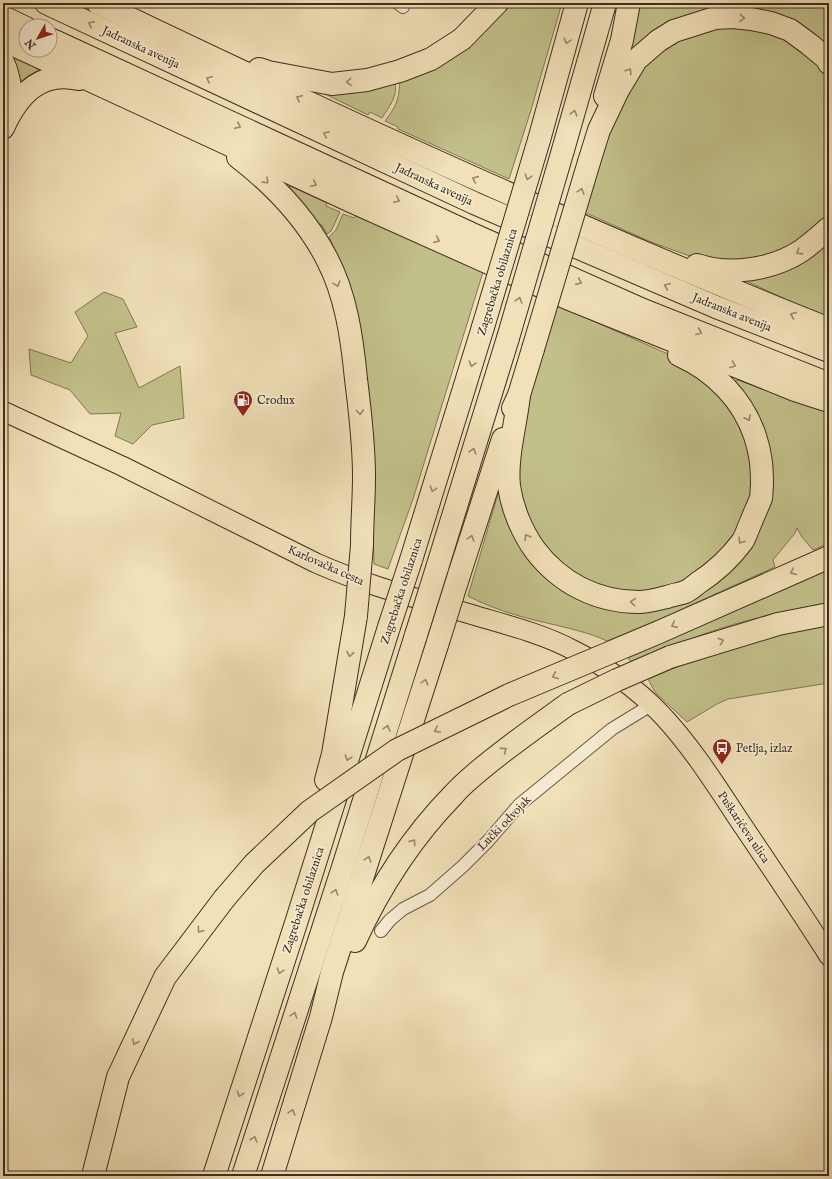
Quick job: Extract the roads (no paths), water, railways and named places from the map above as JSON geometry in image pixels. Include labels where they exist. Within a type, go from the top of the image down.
[{"type":"highway","name":"Jadranska avenija","points":[[46,3],[373,144],[474,203],[716,307],[829,351]]},
{"type":"highway","points":[[98,3],[223,62],[373,144],[536,206],[637,250],[829,329]]},
{"type":"highway","points":[[116,3],[132,19]]},
{"type":"highway","points":[[223,62],[237,62],[268,72],[332,84],[367,80],[393,73],[431,59],[462,39],[497,3]]},
{"type":"highway","name":"Zagrebačka obilaznica","points":[[214,1176],[411,560],[539,140],[577,3]]},
{"type":"highway","points":[[242,1176],[342,871],[437,568],[564,150],[605,3]]},
{"type":"highway","points":[[599,130],[600,114],[622,40],[629,3]]},
{"type":"highway","points":[[3,17],[18,24]]},
{"type":"highway","points":[[272,1176],[321,1018],[332,972],[508,420],[519,395],[599,130],[618,90],[636,60],[658,41],[693,24],[715,18],[733,17],[751,19],[771,23],[790,30],[826,58],[829,63]]},
{"type":"highway","points":[[3,40],[202,132],[351,190],[474,235],[643,310],[829,384]]},
{"type":"highway","points":[[58,43],[567,298],[773,381],[829,401]]},
{"type":"highway","points":[[3,62],[8,73],[11,87],[7,118]]},
{"type":"highway","points":[[7,118],[27,92],[44,81],[56,76],[98,83]]},
{"type":"highway","points":[[202,132],[251,167],[299,215],[318,243],[336,278],[348,320],[360,408],[364,476],[362,545],[356,616],[333,754],[291,892],[297,920]]},
{"type":"highway","points":[[536,206],[551,207],[565,212],[708,269],[735,272],[783,261],[799,252],[829,228]]},
{"type":"highway","points":[[519,395],[509,464],[509,486],[515,511],[531,544],[546,563],[563,579],[579,589],[603,597],[639,602],[655,600],[686,592],[716,571],[742,541],[761,497],[762,465],[752,426],[742,406],[726,386],[718,379],[687,358],[587,315],[567,298]]},
{"type":"highway","points":[[93,1176],[118,1077],[165,977],[224,899],[254,864],[310,811],[396,750],[509,695],[657,633],[829,557]]},
{"type":"highway","points":[[321,1018],[369,910],[391,871],[421,831],[454,793],[493,758],[568,704],[670,657],[778,624],[829,614]]},
{"type":"main road","name":"Karlovačka cesta","points":[[3,411],[122,466],[316,563],[348,577],[520,629],[572,650],[609,671],[651,705]]},
{"type":"main road","name":"Puškarićeva ulica","points":[[651,705],[673,728],[696,756],[780,880],[829,956]]},
{"type":"street","name":"Lučki odvojak","points":[[381,931],[390,920],[403,909],[430,895],[463,866],[488,841],[519,805],[612,729],[651,705]]},
{"type":"place","name":"Crodux","points":[[243,417]]},
{"type":"place","name":"Petlja, izlaz","points":[[722,765]]}]
